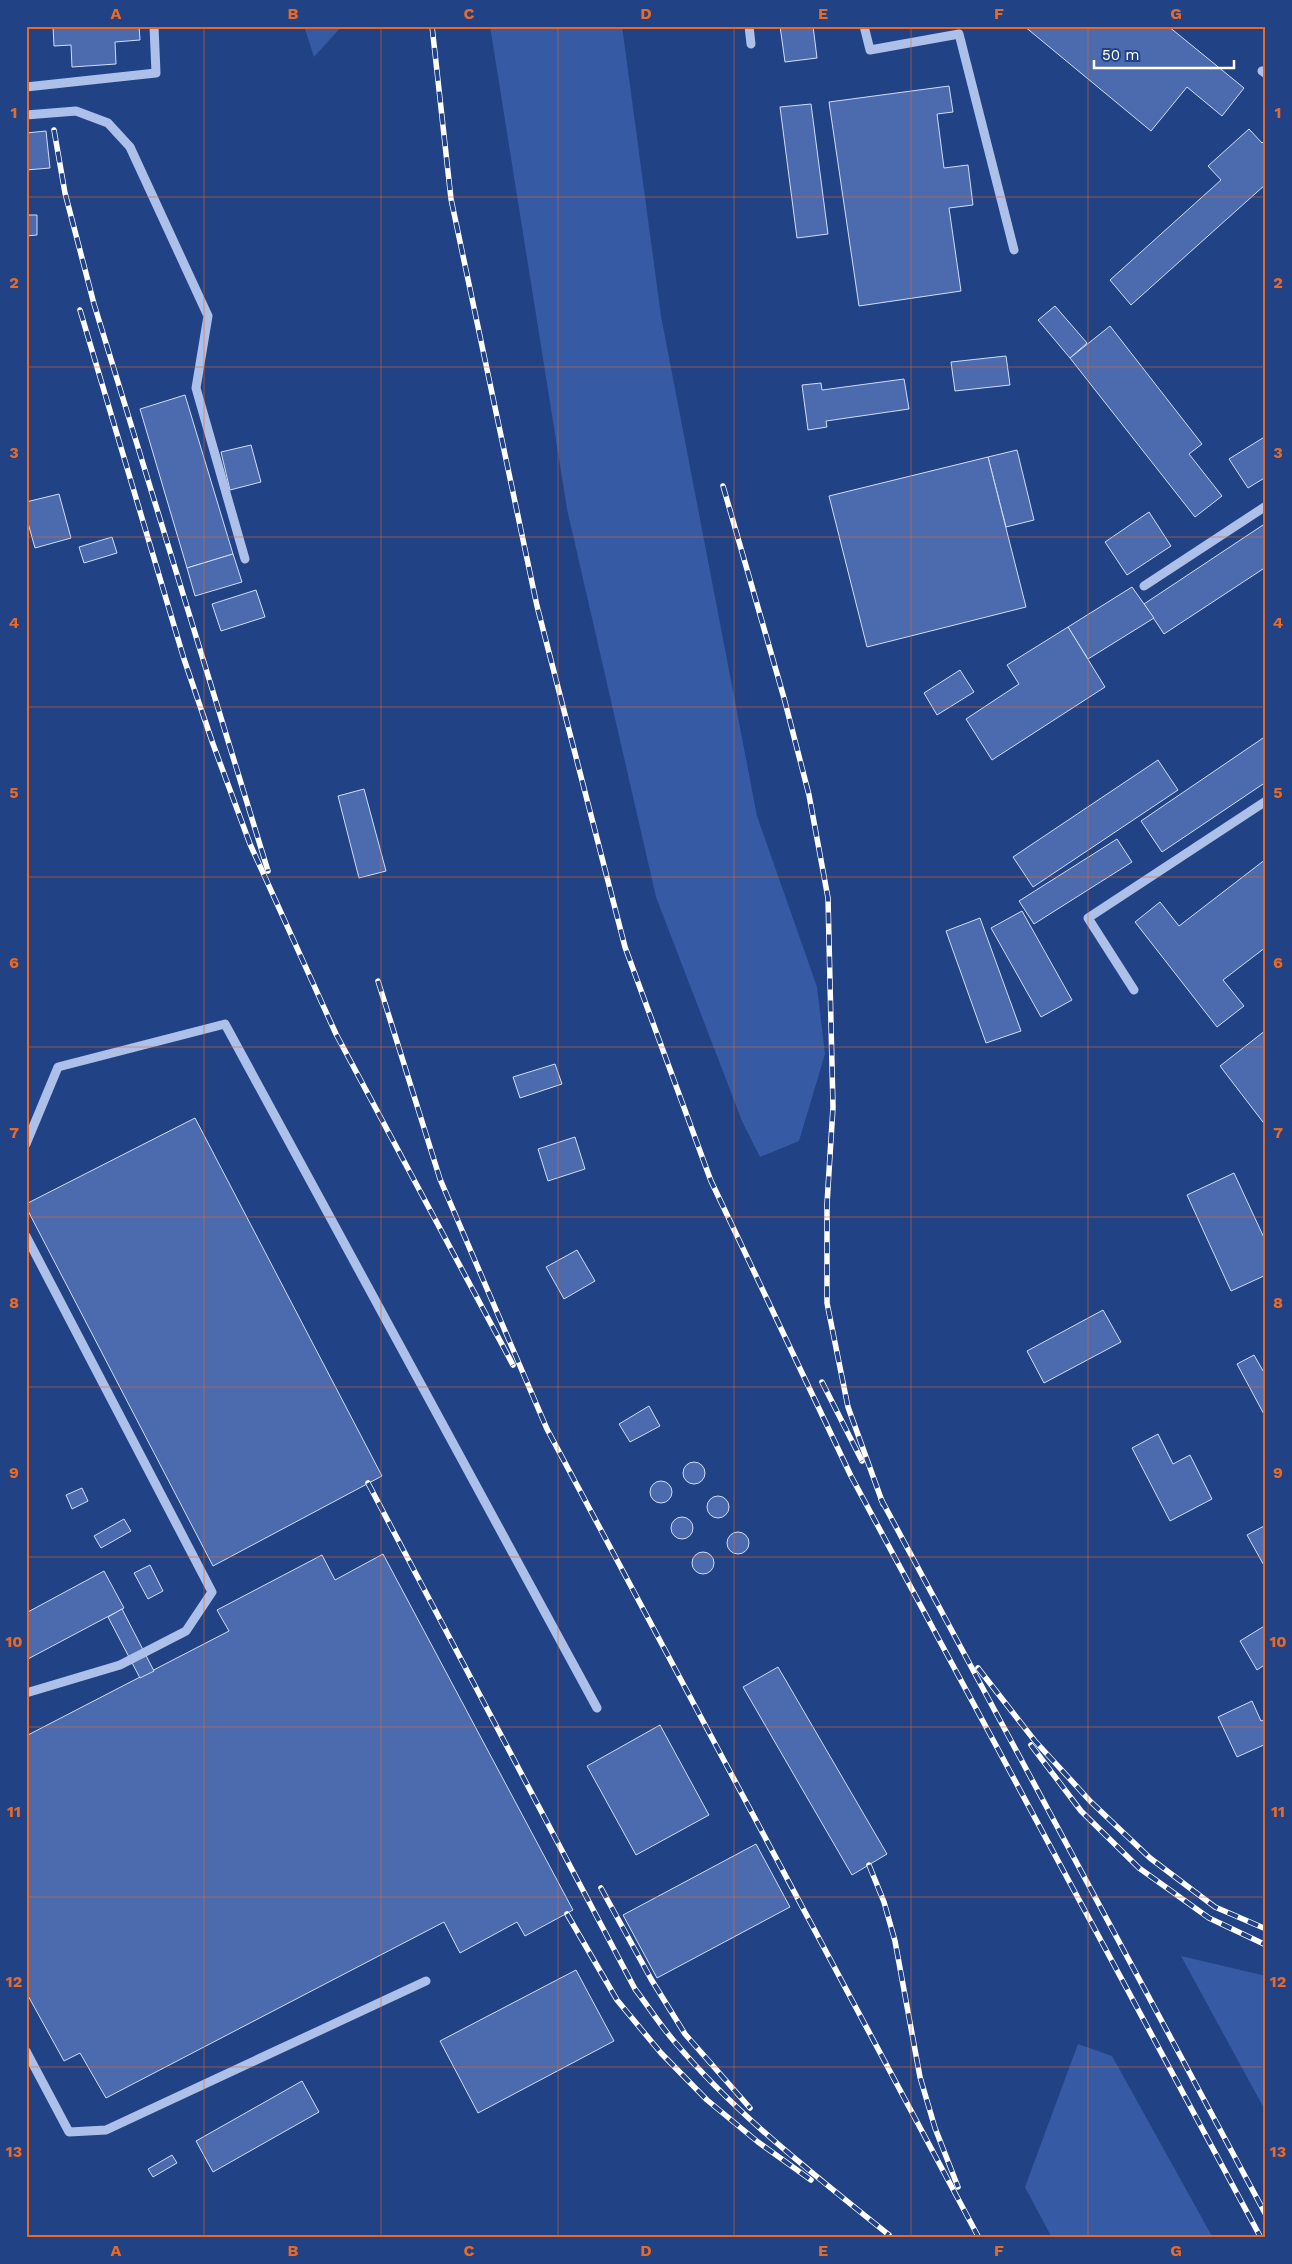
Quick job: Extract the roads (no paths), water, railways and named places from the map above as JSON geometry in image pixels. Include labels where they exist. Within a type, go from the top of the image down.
[{"type":"lane","points":[[26,87],[156,72],[154,26]]},
{"type":"lane","points":[[749,26],[751,44]]},
{"type":"lane","points":[[864,26],[870,50],[959,34],[1014,250]]},
{"type":"lane","points":[[26,115],[76,111],[108,124],[130,147],[208,316],[196,388],[245,559]]},
{"type":"lane","points":[[1144,586],[1266,506]]},
{"type":"lane","points":[[1134,990],[1088,918],[1266,801]]},
{"type":"lane","points":[[26,1144],[58,1067],[225,1024],[597,1708]]},
{"type":"lane","points":[[26,1236],[212,1592],[186,1631],[120,1665],[26,1693]]},
{"type":"lane","points":[[26,2051],[69,2132],[106,2130],[426,1981]]},
{"type":"railway","points":[[432,26],[451,199],[537,606],[625,947],[711,1181],[851,1476],[1261,2238]]},
{"type":"railway","points":[[54,130],[65,193],[94,304],[268,871]]},
{"type":"railway","points":[[80,310],[184,659],[250,844],[336,1034],[513,1365]]},
{"type":"railway","points":[[723,486],[784,698],[809,795],[828,898],[833,1107],[827,1204],[827,1303],[848,1407],[883,1504]]},
{"type":"railway","points":[[378,981],[440,1179],[547,1429],[979,2238]]},
{"type":"railway","points":[[822,1382],[862,1461]]},
{"type":"railway","points":[[368,1483],[635,1989],[669,2035],[723,2094],[805,2167],[889,2235]]},
{"type":"railway","points":[[881,1499],[1266,2215]]},
{"type":"railway","points":[[978,1668],[1035,1741],[1091,1802],[1150,1858],[1215,1907],[1266,1929]]},
{"type":"railway","points":[[1031,1745],[1081,1811],[1139,1868],[1209,1918],[1266,1945]]},
{"type":"railway","points":[[869,1865],[884,1902],[895,1941],[920,2077],[935,2128],[958,2187]]},
{"type":"railway","points":[[601,1888],[651,1979],[685,2034],[750,2108]]},
{"type":"railway","points":[[567,1914],[617,2000],[661,2053],[707,2100],[758,2142],[811,2180]]}]
